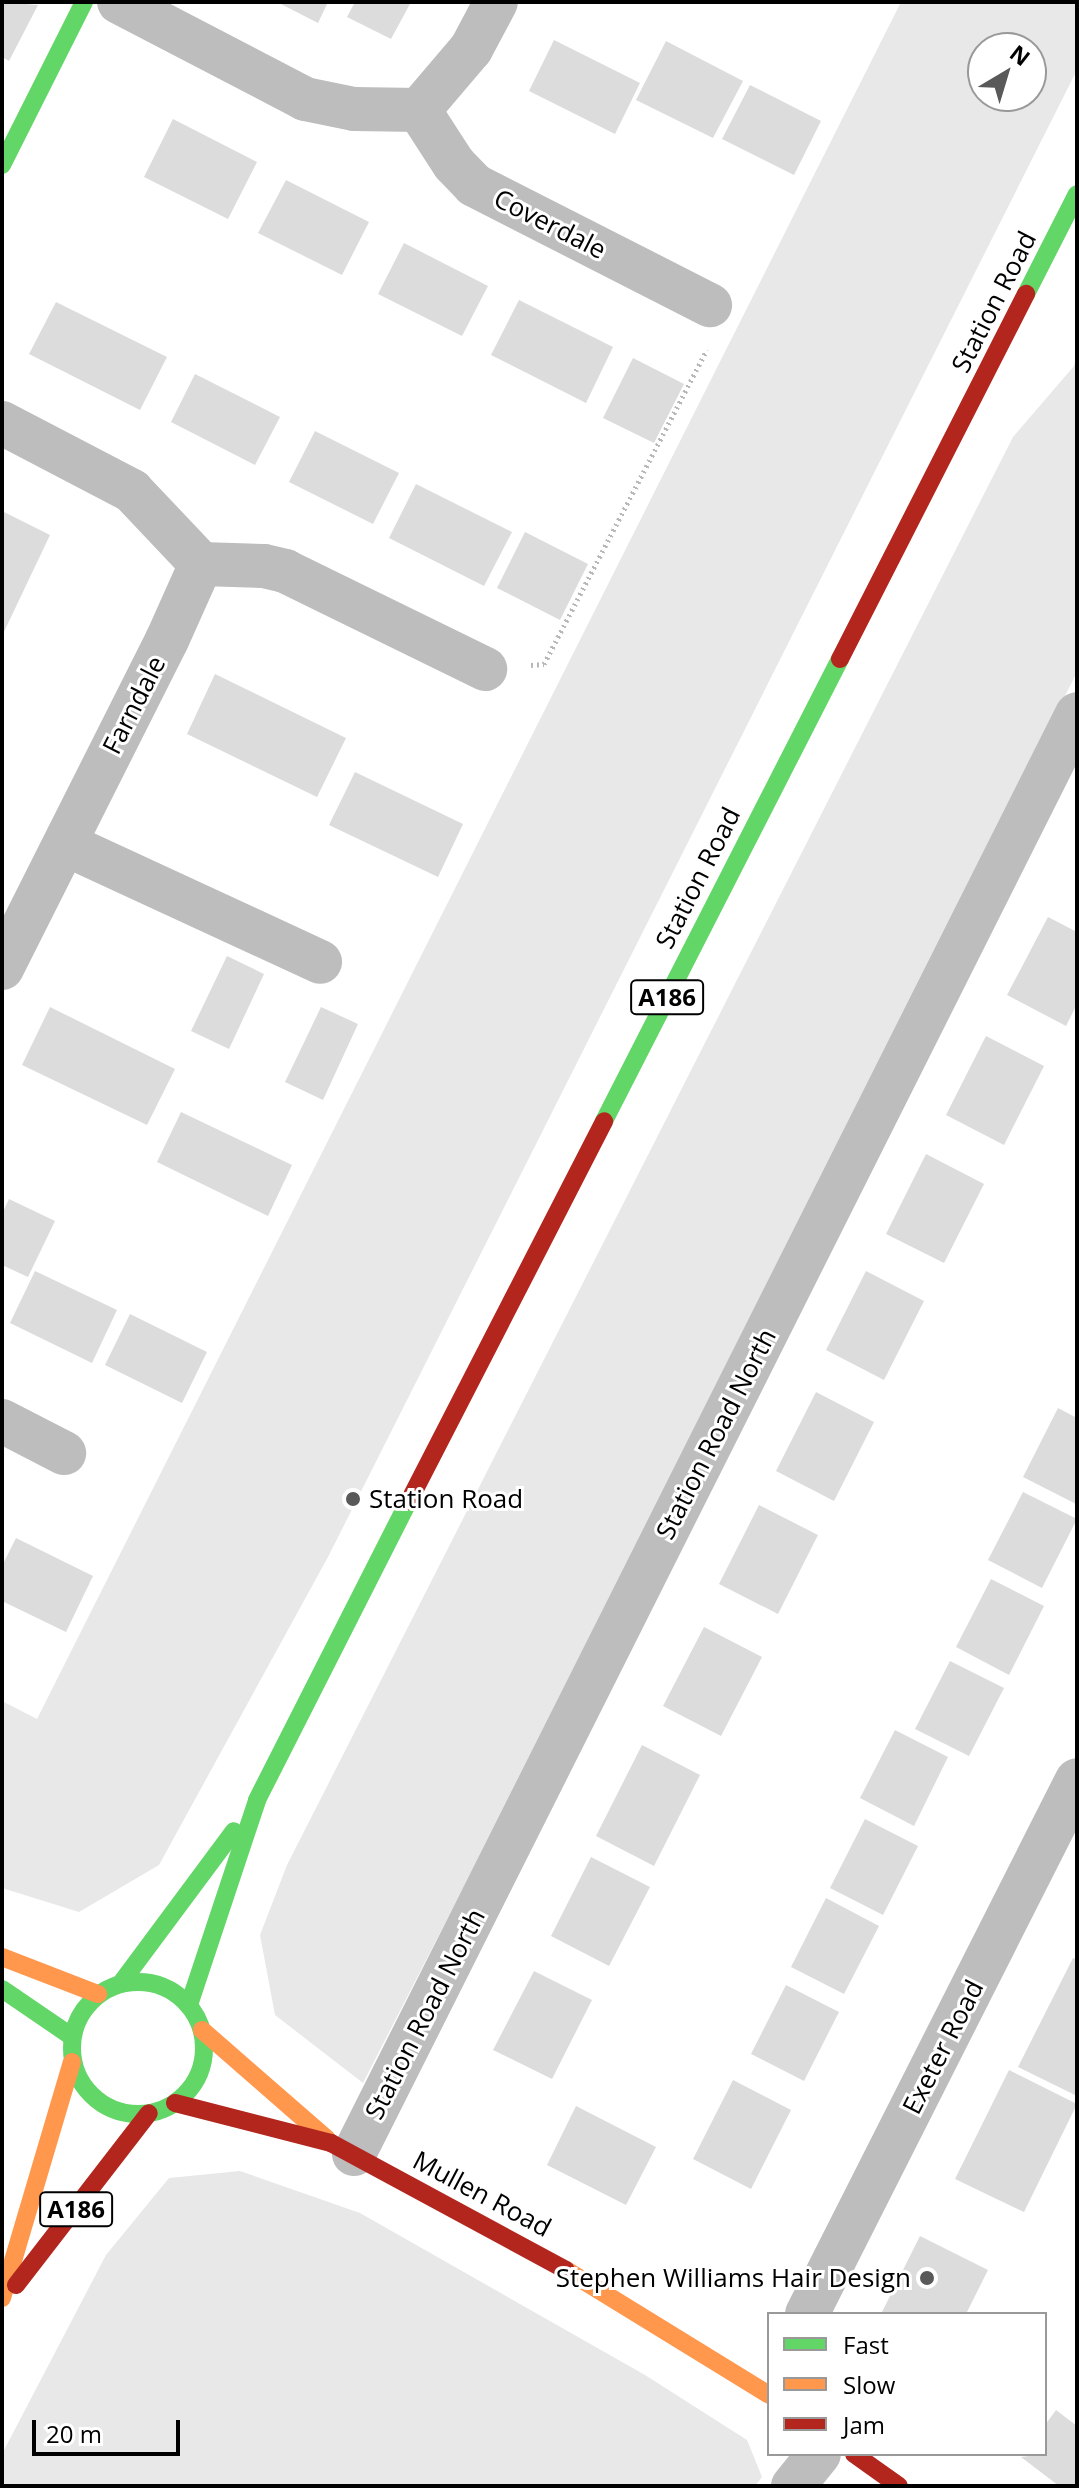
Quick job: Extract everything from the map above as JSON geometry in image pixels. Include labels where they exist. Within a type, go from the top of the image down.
[{"type":"main road","points":[[2,165],[84,2]]},
{"type":"main road","name":"Station Road","points":[[189,2005],[257,1800],[1077,194]]},
{"type":"main road","name":"Station Road","points":[[121,1983],[257,1800]]},
{"type":"main road","points":[[2,1957],[98,1994]]},
{"type":"main road","points":[[146,1981],[170,1989],[189,2005],[202,2030],[204,2057],[195,2083],[175,2103],[149,2113],[124,2113],[100,2103],[82,2085],[72,2062],[71,2036],[81,2012],[98,1994],[121,1983],[146,1981]]},
{"type":"main road","points":[[2,1989],[71,2036]]},
{"type":"main road","name":"Mullen Road","points":[[202,2030],[343,2149],[572,2273],[767,2391]]},
{"type":"main road","name":"A186","points":[[2,2301],[72,2062]]},
{"type":"main road","name":"Mullen Road","points":[[175,2103],[343,2149]]},
{"type":"main road","name":"A186","points":[[2,2301],[149,2113]]},
{"type":"main road","points":[[857,2456],[899,2486]]},
{"type":"street","points":[[119,2],[305,99],[354,109],[419,110],[471,49],[496,2]]},
{"type":"street","name":"Coverdale","points":[[419,110],[454,164],[474,185],[710,305]]},
{"type":"street","points":[[2,423],[132,491],[201,564],[264,566],[285,571],[485,669]]},
{"type":"street","name":"Farndale","points":[[2,968],[167,640],[201,564]]},
{"type":"street","name":"Station Road North","points":[[343,2149],[1077,714]]},
{"type":"street","points":[[65,844],[320,962]]},
{"type":"street","points":[[2,1421],[64,1453]]},
{"type":"street","name":"Exeter Road","points":[[808,2312],[1077,1780]]},
{"type":"street","points":[[793,2486],[817,2456]]},
{"type":"path","points":[[485,669],[544,664],[716,332],[710,305]]},
{"type":"shaded area","points":[[901,2],[1077,2],[1077,70],[328,1557],[159,1865],[79,1912],[2,1888],[2,1701],[37,1719]]},
{"type":"shaded area","points":[[1077,355],[1077,672],[634,1555],[363,2083],[275,2015],[260,1935],[287,1865],[1013,437],[1074,366]]},
{"type":"shaded area","points":[[240,2171],[360,2213],[645,2375],[747,2440],[762,2477],[755,2486],[2,2486],[2,2454],[106,2255],[169,2178]]},
{"type":"building","points":[[2,2],[38,5],[9,61],[2,57]]},
{"type":"building","points":[[277,2],[328,2],[318,23]]},
{"type":"building","points":[[355,2],[411,2],[391,39],[347,17]]},
{"type":"building","points":[[554,40],[640,83],[615,134],[529,91]]},
{"type":"building","points":[[666,41],[743,81],[713,138],[636,100]]},
{"type":"building","points":[[750,85],[821,121],[794,175],[722,139]]},
{"type":"building","points":[[173,119],[257,162],[228,219],[144,177]]},
{"type":"building","points":[[286,180],[369,222],[342,275],[258,233]]},
{"type":"building","points":[[404,243],[488,286],[462,336],[378,294]]},
{"type":"building","points":[[519,300],[613,347],[586,403],[491,355]]},
{"type":"building","points":[[56,302],[167,357],[140,410],[29,354]]},
{"type":"building","points":[[633,358],[684,384],[654,443],[603,418]]},
{"type":"building","points":[[195,374],[280,417],[255,465],[171,422]]},
{"type":"building","points":[[315,431],[399,473],[373,524],[289,482]]},
{"type":"building","points":[[416,484],[512,532],[484,586],[389,538]]},
{"type":"building","points":[[2,511],[50,535],[2,636]]},
{"type":"building","points":[[525,532],[588,564],[560,620],[497,588]]},
{"type":"building","points":[[215,674],[346,738],[317,797],[187,734]]},
{"type":"building","points":[[355,772],[463,824],[438,877],[329,825]]},
{"type":"building","points":[[1048,917],[1077,932],[1077,1004],[1066,1026],[1007,995]]},
{"type":"building","points":[[227,956],[264,974],[229,1049],[191,1031]]},
{"type":"building","points":[[50,1007],[175,1069],[147,1125],[22,1065]]},
{"type":"building","points":[[321,1007],[358,1024],[323,1100],[285,1082]]},
{"type":"building","points":[[986,1036],[1044,1066],[1004,1145],[946,1115]]},
{"type":"building","points":[[181,1112],[292,1165],[268,1216],[157,1162]]},
{"type":"building","points":[[926,1154],[984,1184],[944,1263],[886,1234]]},
{"type":"building","points":[[9,1199],[55,1221],[28,1277],[2,1265],[2,1214]]},
{"type":"building","points":[[35,1271],[117,1310],[92,1363],[10,1323]]},
{"type":"building","points":[[866,1271],[924,1301],[884,1380],[826,1350]]},
{"type":"building","points":[[130,1314],[207,1352],[182,1403],[105,1365]]},
{"type":"building","points":[[816,1392],[874,1422],[834,1501],[776,1471]]},
{"type":"building","points":[[1058,1408],[1077,1418],[1076,1504],[1023,1477]]},
{"type":"building","points":[[1023,1492],[1077,1519],[1042,1588],[988,1560]]},
{"type":"building","points":[[759,1505],[818,1535],[778,1614],[719,1584]]},
{"type":"building","points":[[16,1538],[93,1576],[66,1632],[2,1601],[2,1566]]},
{"type":"building","points":[[991,1579],[1044,1606],[1009,1675],[956,1647]]},
{"type":"building","points":[[704,1627],[762,1657],[721,1736],[663,1706]]},
{"type":"building","points":[[950,1661],[1004,1688],[969,1756],[915,1729]]},
{"type":"building","points":[[895,1730],[948,1757],[914,1826],[860,1798]]},
{"type":"building","points":[[642,1745],[700,1775],[654,1866],[596,1836]]},
{"type":"building","points":[[865,1819],[918,1846],[883,1915],[830,1888]]},
{"type":"building","points":[[591,1857],[650,1887],[609,1966],[551,1936]]},
{"type":"building","points":[[826,1898],[879,1926],[844,1994],[791,1967]]},
{"type":"building","points":[[1073,1958],[1077,1960],[1077,2096],[1018,2067]]},
{"type":"building","points":[[534,1971],[592,2000],[552,2079],[493,2050]]},
{"type":"building","points":[[786,1985],[839,2012],[804,2081],[751,2054]]},
{"type":"building","points":[[1009,2070],[1077,2104],[1024,2212],[955,2179]]},
{"type":"building","points":[[733,2080],[791,2110],[751,2189],[693,2159]]},
{"type":"building","points":[[576,2106],[656,2147],[626,2205],[547,2165]]},
{"type":"building","points":[[920,2236],[988,2270],[967,2312],[882,2312]]},
{"type":"building","points":[[1056,2410],[1077,2426],[1077,2486],[1059,2486],[1021,2457],[1047,2456],[1047,2422]]},
{"type":"traffic: fast","points":[[2,165],[84,2]]},
{"type":"traffic: fast","points":[[1026,294],[1077,194]]},
{"type":"traffic: fast","points":[[604,1121],[840,659]]},
{"type":"traffic: fast","points":[[189,2005],[257,1800],[409,1501]]},
{"type":"traffic: fast","points":[[121,1983],[234,1831]]},
{"type":"traffic: fast","points":[[138,1982],[163,1987],[185,2001],[199,2023],[204,2048],[199,2073],[185,2095],[163,2109],[138,2114],[113,2109],[91,2095],[77,2073],[72,2048],[77,2023],[91,2001],[113,1987],[138,1982]]},
{"type":"traffic: fast","points":[[2,1989],[71,2036]]},
{"type":"traffic: slow","points":[[2,1957],[98,1994]]},
{"type":"traffic: slow","points":[[202,2030],[327,2139]]},
{"type":"traffic: slow","points":[[2,2298],[72,2062]]},
{"type":"traffic: slow","points":[[566,2270],[767,2394]]},
{"type":"traffic: jam","points":[[840,659],[1026,294]]},
{"type":"traffic: jam","points":[[409,1501],[604,1121]]},
{"type":"traffic: jam","points":[[175,2103],[331,2143],[566,2270]]},
{"type":"traffic: jam","points":[[16,2285],[149,2113]]},
{"type":"traffic: jam","points":[[857,2456],[899,2486]]},
{"type":"place","name":"Station Road","points":[[353,1499]]},
{"type":"place","name":"Stephen Williams Hair Design","points":[[927,2278]]}]
